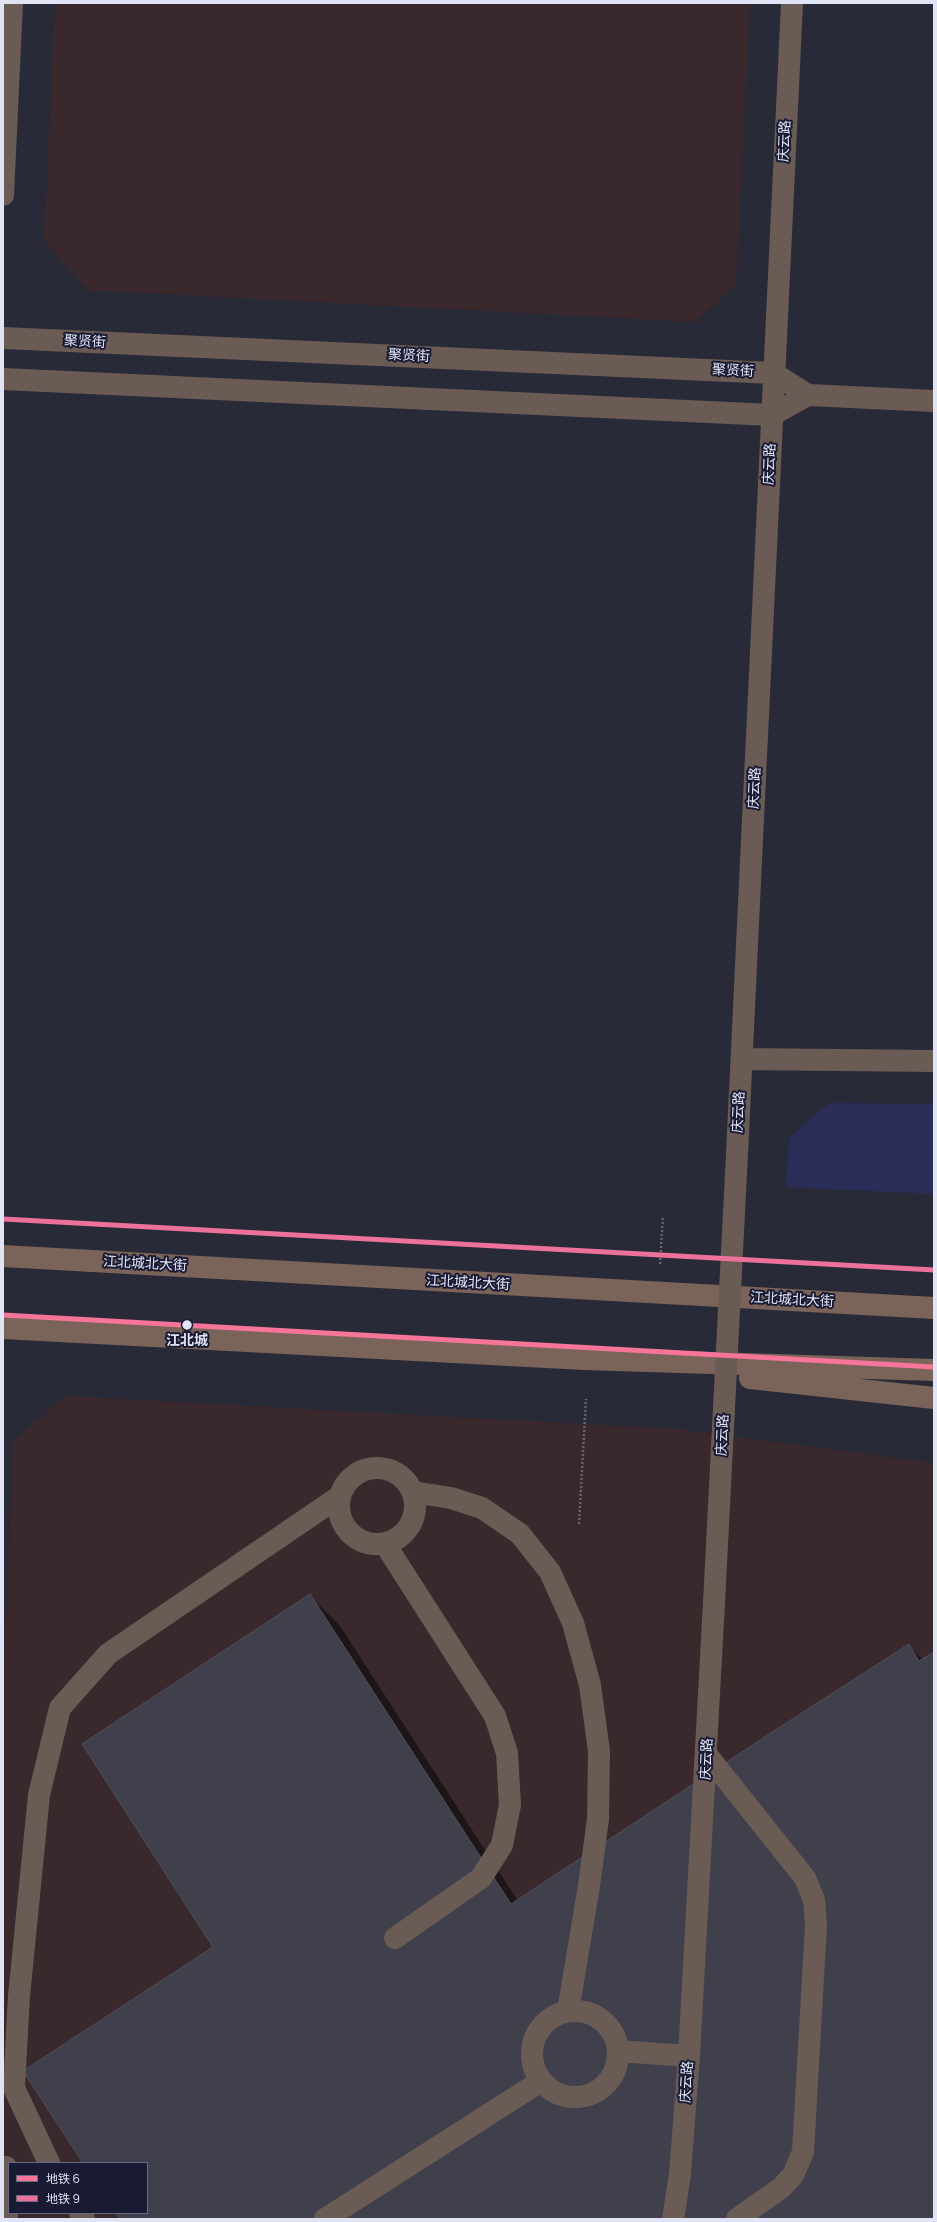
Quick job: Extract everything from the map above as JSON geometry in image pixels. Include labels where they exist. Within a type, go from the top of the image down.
[{"type":"main road","name":"江北城北大街","points":[[3,1256],[658,1294],[934,1308]]},
{"type":"main road","points":[[3,1328],[584,1359],[934,1370]]},
{"type":"main road","points":[[584,1359],[934,1398]]},
{"type":"street","points":[[3,195],[12,3]]},
{"type":"street","name":"庆云路","points":[[672,2219],[680,2174],[689,2056],[707,1756],[742,1059],[773,372],[792,3]]},
{"type":"street","name":"聚贤街","points":[[3,338],[773,372],[808,395]]},
{"type":"street","points":[[3,379],[772,415],[808,395],[934,401]]},
{"type":"street","points":[[742,1059],[934,1060]]},
{"type":"street","points":[[375,1467],[386,1468],[397,1473],[406,1481],[413,1492],[415,1505],[413,1518],[407,1530],[397,1538],[385,1544],[372,1544],[359,1540],[349,1532],[341,1521],[338,1508],[344,1485],[352,1476],[363,1469],[375,1467]]},
{"type":"street","points":[[413,1492],[452,1498],[482,1508],[520,1534],[550,1572],[574,1623],[590,1685],[599,1758],[598,1819],[589,1886],[568,2011]]},
{"type":"street","points":[[49,2162],[14,2088],[19,1996],[39,1795],[60,1708],[108,1654],[340,1496]]},
{"type":"street","points":[[385,1544],[495,1716],[507,1753],[510,1805],[502,1845],[481,1878],[395,1938]]},
{"type":"street","points":[[707,1756],[805,1878],[814,1900],[816,1925],[803,2152],[793,2175],[781,2188],[737,2219]]},
{"type":"street","points":[[568,2011],[583,2011],[596,2016],[608,2026],[615,2037],[618,2051],[617,2065],[612,2077],[603,2088],[591,2095],[578,2098],[564,2096],[551,2091],[541,2081],[534,2068],[531,2054],[535,2039],[542,2026],[554,2016],[568,2011]]},
{"type":"street","points":[[618,2051],[689,2056]]},
{"type":"street","points":[[325,2219],[541,2081]]},
{"type":"street","points":[[6,2167],[7,2219]]},
{"type":"path","points":[[658,1294],[663,1216]]},
{"type":"path","points":[[579,1524],[586,1399]]},
{"type":"shaded area","points":[[55,3],[750,3],[736,285],[695,322],[88,290],[44,241]]},
{"type":"shaded area","points":[[829,1103],[934,1104],[934,1194],[786,1187],[789,1138]]},
{"type":"shaded area","points":[[64,1396],[677,1429],[934,1463],[934,2219],[3,2219],[3,1692],[13,1442]]},
{"type":"building","points":[[310,1594],[511,1904],[909,1644],[919,1661],[934,1652],[934,2219],[119,2219],[116,2214],[148,2214],[148,2162],[82,2162],[23,2071],[213,1947],[82,1744]]},
{"type":"metro line","name":"9","points":[[3,1219],[934,1270]]},
{"type":"metro line","name":"6","points":[[3,1315],[934,1367]]},
{"type":"place","name":"江北城","points":[[187,1325]]}]
